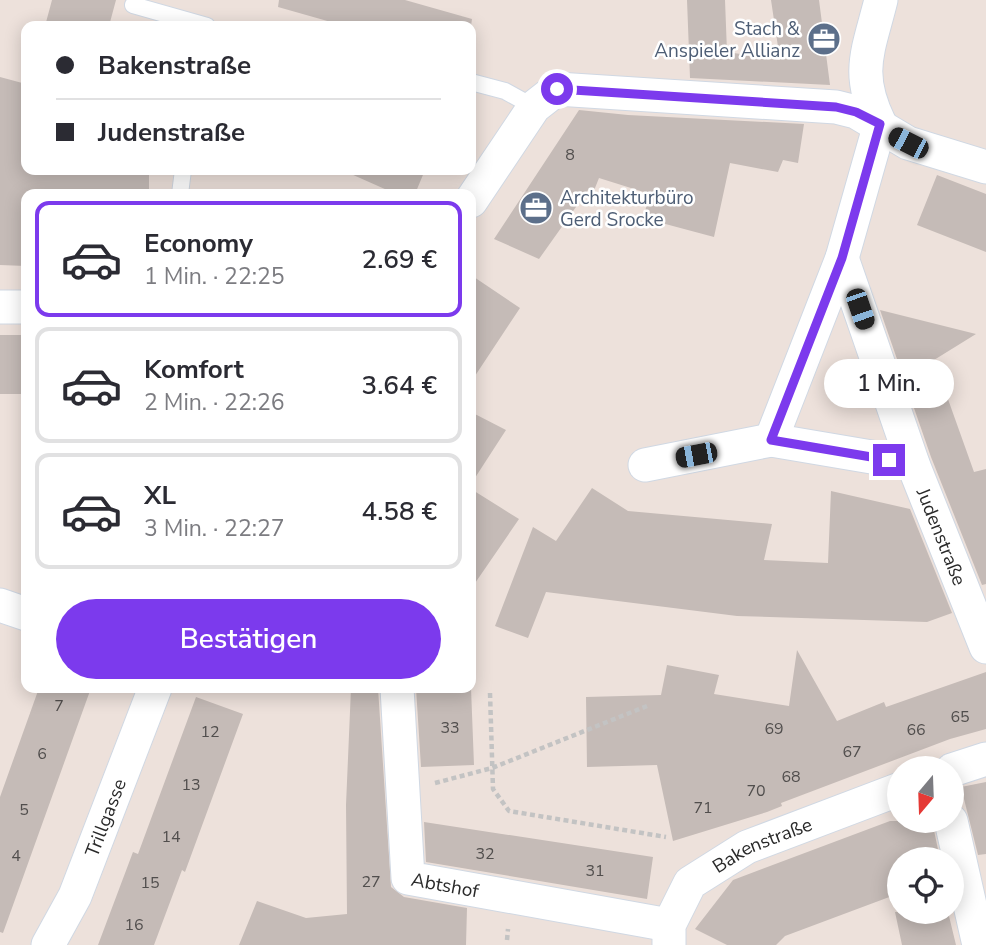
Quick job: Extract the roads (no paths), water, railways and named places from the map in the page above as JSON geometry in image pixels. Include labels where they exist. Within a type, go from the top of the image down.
[{"type":"street","points":[[771,440],[842,258],[880,124],[868,99],[863,71],[881,0]]},
{"type":"street","points":[[476,194],[545,98],[667,97],[836,107],[856,112],[880,124],[908,143],[986,167]]},
{"type":"street","name":"Judenstraße","points":[[842,258],[913,464],[986,647]]},
{"type":"street","points":[[0,307],[21,307]]},
{"type":"street","name":"Judenstraße","points":[[645,465],[771,440],[913,464]]},
{"type":"street","points":[[0,605],[21,612]]},
{"type":"street","name":"Trillgasse","points":[[48,945],[75,896],[153,693]]},
{"type":"street","name":"Abtshof","points":[[397,693],[408,878],[669,935]]},
{"type":"street","points":[[964,766],[986,759]]},
{"type":"street","name":"Bakenstraße","points":[[669,935],[690,883],[747,847],[887,794]]},
{"type":"street","points":[[954,833],[979,945]]},
{"type":"lane","points":[[133,5],[189,21]]},
{"type":"lane","points":[[476,83],[545,98]]},
{"type":"place","name":"Stach & Anspieler Allianz","points":[[824,39]]},
{"type":"place","name":"Architekturbüro Gerd Srocke","points":[[536,208]]}]
